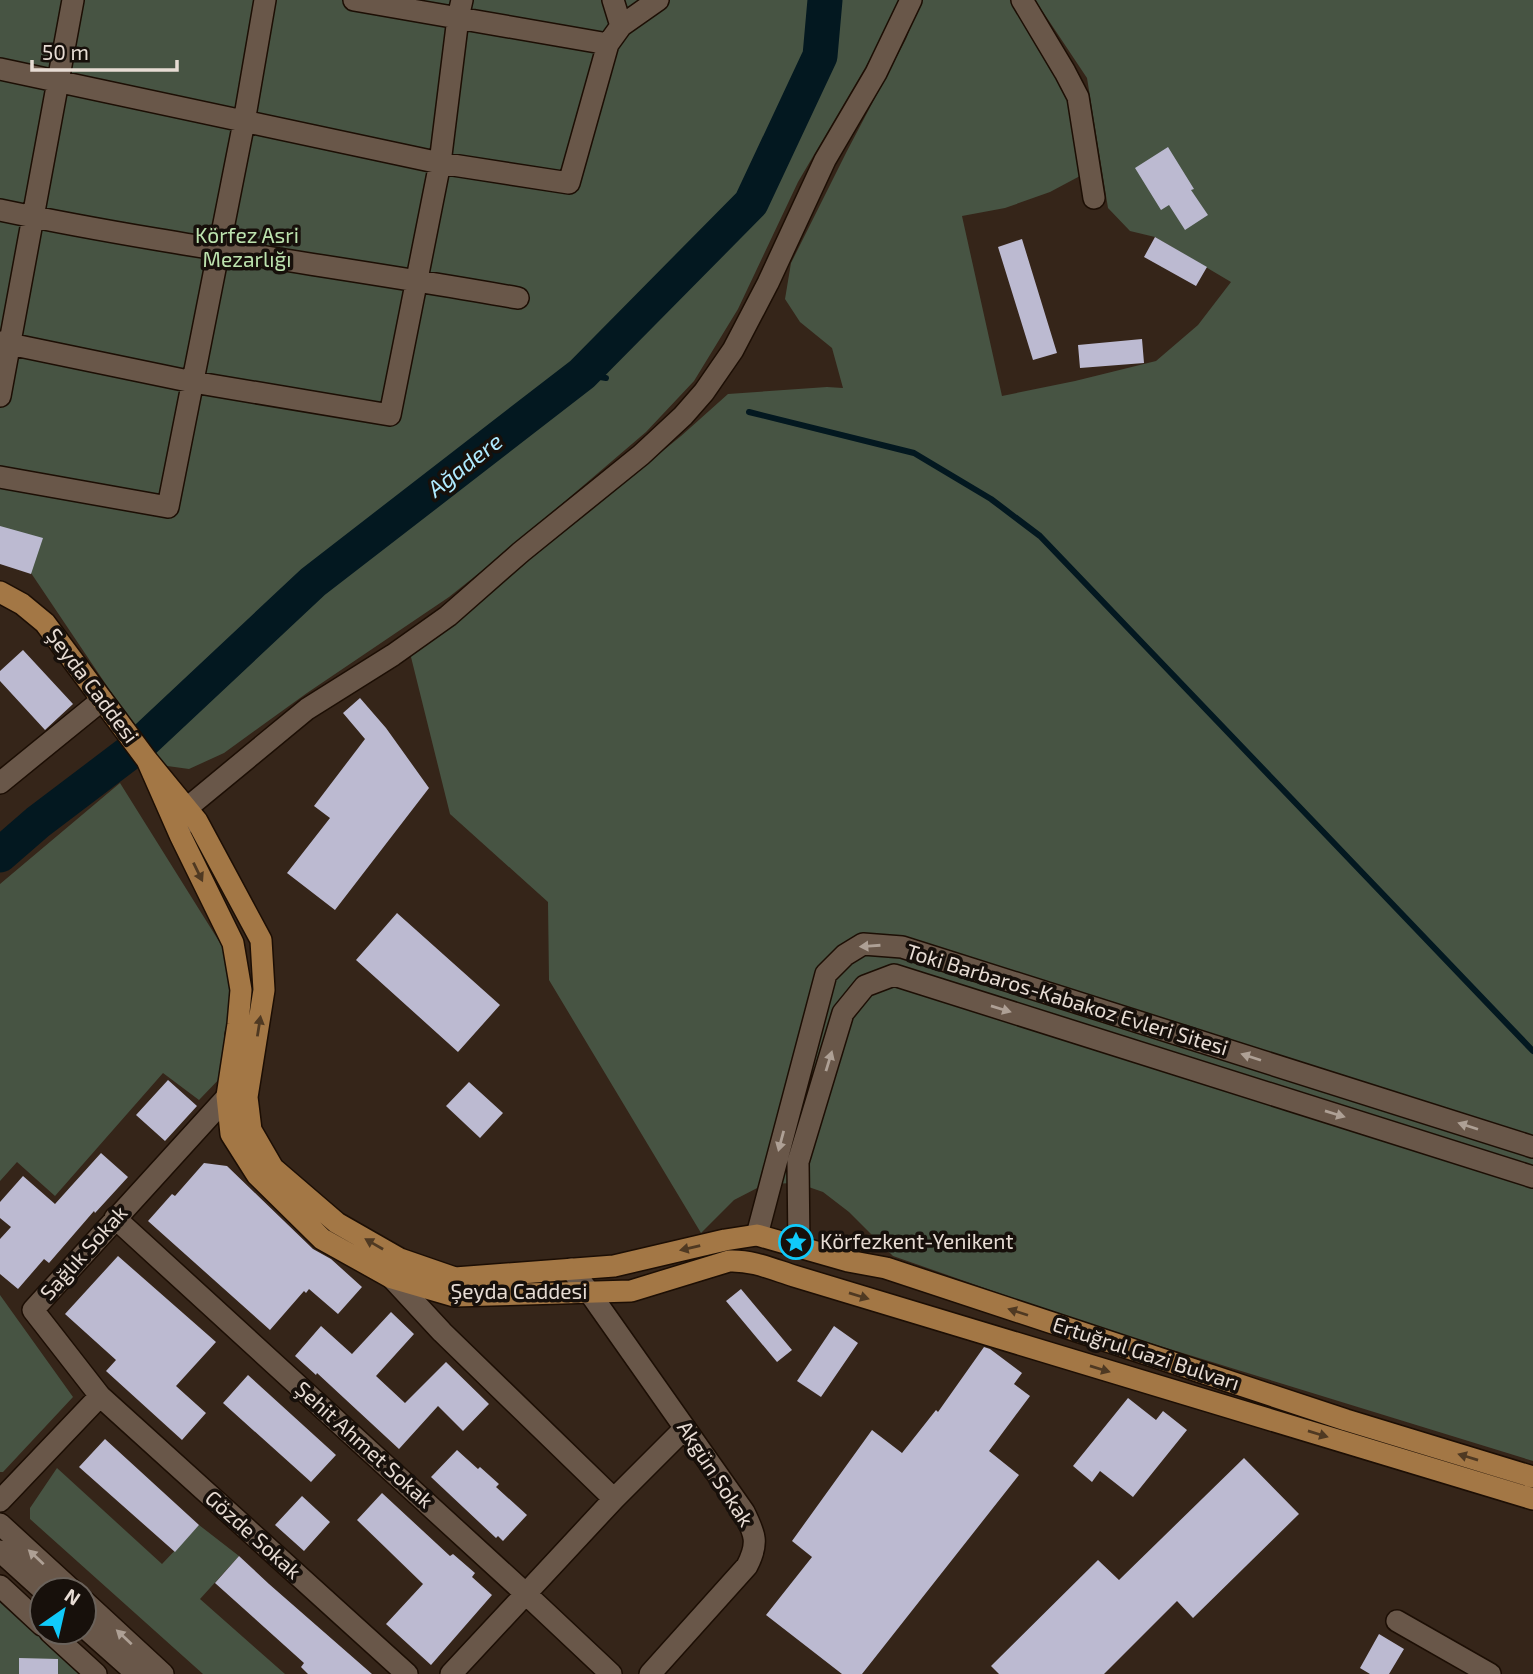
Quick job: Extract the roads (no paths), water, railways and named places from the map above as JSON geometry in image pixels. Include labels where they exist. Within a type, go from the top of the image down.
[{"type":"main road","name":"Şeyda Caddesi","points":[[0,592],[22,604],[45,623],[147,760],[197,821],[261,940],[264,990],[247,1097],[251,1130],[273,1167],[337,1223],[396,1268],[455,1278],[614,1266],[757,1235]]},
{"type":"main road","name":"Şeyda Caddesi","points":[[147,760],[233,943],[241,989],[227,1096],[231,1134],[257,1175],[322,1239],[396,1268],[454,1296],[631,1290],[729,1261],[755,1263],[794,1276]]},
{"type":"main road","name":"Ertuğrul Gazi Bulvarı","points":[[757,1235],[848,1261],[886,1268],[1346,1420],[1533,1478]]},
{"type":"main road","name":"Ertuğrul Gazi Bulvarı","points":[[794,1276],[1533,1499]]},
{"type":"street","points":[[0,396],[5,342],[33,217],[73,0]]},
{"type":"street","points":[[0,477],[168,508],[244,122],[265,0]]},
{"type":"street","points":[[354,0],[460,9],[608,44]]},
{"type":"street","points":[[613,0],[621,26]]},
{"type":"street","points":[[0,69],[440,163],[569,183],[608,44],[621,26],[658,0]]},
{"type":"street","points":[[180,835],[187,808],[307,709],[393,656],[448,616],[521,552],[641,455],[683,416],[704,392],[733,350],[768,283],[825,160],[876,73],[911,0]]},
{"type":"street","points":[[1022,0],[1078,97],[1094,198]]},
{"type":"street","points":[[5,342],[193,382],[390,415],[440,163],[460,9]]},
{"type":"street","points":[[0,210],[219,250],[518,298]]},
{"type":"street","points":[[0,783],[102,699]]},
{"type":"street","name":"Toki Barbaros-Kabakoz Evleri Sitesi","points":[[757,1235],[826,974],[845,955],[863,944],[902,947],[1533,1147]]},
{"type":"street","name":"Toki Barbaros-Kabakoz Evleri Sitesi","points":[[799,1247],[798,1162],[843,1013],[865,986],[894,975],[1533,1177]]},
{"type":"street","name":"Sağlık Sokak","points":[[100,1396],[33,1310],[251,1070]]},
{"type":"street","name":"Şehit Ahmet Sokak","points":[[115,1218],[611,1674]]},
{"type":"street","points":[[396,1268],[442,1332],[614,1499]]},
{"type":"street","name":"Akgün Sokak","points":[[571,1269],[744,1512],[756,1541],[747,1566],[650,1674]]},
{"type":"street","points":[[0,1501],[100,1396]]},
{"type":"street","name":"Gözde Sokak","points":[[100,1396],[406,1674]]},
{"type":"street","points":[[451,1674],[614,1499],[685,1428]]},
{"type":"street","points":[[0,1524],[57,1576]]},
{"type":"street","points":[[0,1551],[28,1576]]},
{"type":"street","points":[[0,1586],[28,1612]]},
{"type":"street","points":[[98,1614],[163,1674]]},
{"type":"street","points":[[1397,1621],[1490,1674]]},
{"type":"street","points":[[98,1640],[136,1674]]},
{"type":"street","points":[[65,1646],[95,1674]]},
{"type":"waterway","name":"Ağadere","points":[[0,855],[38,822],[137,747],[313,582],[582,374],[751,203],[820,56],[825,0]]},
{"type":"waterway","points":[[582,374],[606,378]]},
{"type":"waterway","points":[[749,412],[914,453],[991,499],[1040,536],[1533,1051]]},
{"type":"place","name":"Körfezkent-Yenikent","points":[[796,1242]]},
{"type":"park label","name":"Körfez Asri Mezarlığı","points":[[247,248]]}]
